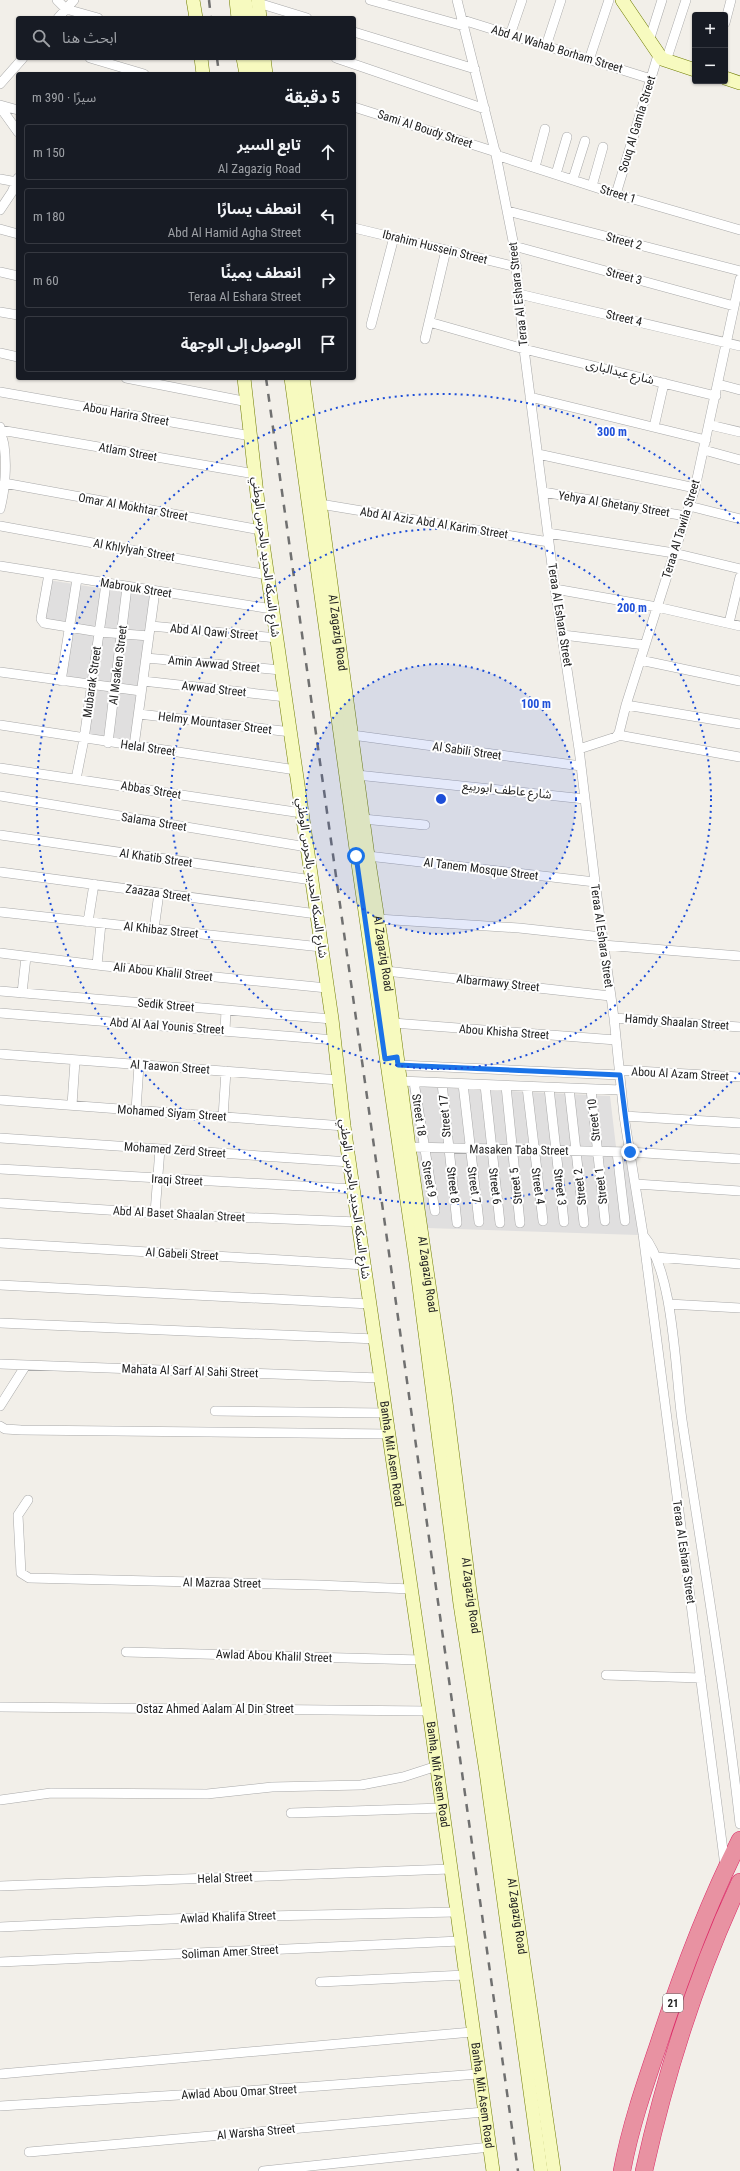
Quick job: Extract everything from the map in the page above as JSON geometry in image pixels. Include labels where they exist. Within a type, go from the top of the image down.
[{"type":"highway","name":"21","points":[[622,2171],[634,2118],[690,1953],[725,1870],[740,1840]]},
{"type":"highway","name":"21","points":[[644,2171],[672,2065],[700,1981],[738,1893]]},
{"type":"main road","points":[[236,0],[238,16]]},
{"type":"main road","points":[[622,0],[662,58],[692,69]]},
{"type":"main road","points":[[191,1],[195,16]]},
{"type":"main road","points":[[249,16],[254,1]]},
{"type":"main road","points":[[254,1],[259,16]]},
{"type":"main road","points":[[201,60],[203,72]]},
{"type":"main road","points":[[244,60],[246,72]]},
{"type":"main road","points":[[253,60],[255,72]]},
{"type":"main road","points":[[264,60],[266,72]]},
{"type":"main road","points":[[728,79],[740,83]]},
{"type":"main road","name":"شارع السكه الحديد بالحرس الوطني","points":[[244,380],[248,402],[261,530],[335,1040],[344,1126],[376,1339],[380,1378]]},
{"type":"main road","name":"Al Zagazig Road","points":[[292,380],[352,735],[368,856],[386,971],[393,1023],[393,1060],[400,1082],[445,1394],[472,1643]]},
{"type":"main road","name":"Al Zagazig Road","points":[[303,380],[320,504],[323,568],[393,1060],[417,1270],[544,2148],[554,2171]]},
{"type":"main road","name":"Banha, Mit Asem Road","points":[[380,1378],[437,1766],[472,2032],[493,2171]]},
{"type":"main road","name":"Al Zagazig Road","points":[[541,2171],[544,2148]]},
{"type":"street","points":[[57,0],[66,9],[91,16]]},
{"type":"street","points":[[60,16],[74,0]]},
{"type":"street","name":"Abd Al Wahab Borham Street","points":[[370,0],[510,35],[651,79]]},
{"type":"street","name":"Teraa Al Eshara Street","points":[[457,0],[496,154],[514,246],[530,398],[555,589],[579,749],[595,882],[614,1018],[624,1116],[643,1234],[725,1870]]},
{"type":"street","points":[[510,35],[522,0]]},
{"type":"street","points":[[546,46],[561,0]]},
{"type":"street","points":[[589,60],[609,0]]},
{"type":"street","points":[[649,41],[662,0]]},
{"type":"street","name":"Souq Al Gamla Street","points":[[616,194],[651,79],[662,58],[686,0]]},
{"type":"street","points":[[728,12],[731,0]]},
{"type":"street","points":[[254,1],[301,16]]},
{"type":"street","points":[[356,33],[475,69]]},
{"type":"street","points":[[0,84],[21,60]]},
{"type":"street","points":[[97,60],[137,72]]},
{"type":"street","points":[[342,60],[485,108]]},
{"type":"street","points":[[9,74],[16,76]]},
{"type":"street","points":[[0,106],[16,110]]},
{"type":"street","points":[[0,106],[16,129]]},
{"type":"street","name":"Sami Al Boudy Street","points":[[356,108],[496,154]]},
{"type":"street","points":[[534,167],[545,130]]},
{"type":"street","points":[[556,174],[567,136]]},
{"type":"street","points":[[572,179],[585,141]]},
{"type":"street","points":[[592,186],[603,147]]},
{"type":"street","name":"Street 1","points":[[496,154],[616,194],[740,230]]},
{"type":"street","points":[[0,179],[16,180]]},
{"type":"street","points":[[0,210],[15,192]]},
{"type":"street","name":"Street 2","points":[[508,211],[740,272]]},
{"type":"street","name":"Ibrahim Hussein Street","points":[[356,228],[517,267]]},
{"type":"street","points":[[0,229],[16,233]]},
{"type":"street","points":[[371,325],[394,237]]},
{"type":"street","name":"Street 3","points":[[514,246],[734,306]]},
{"type":"street","points":[[425,339],[446,250]]},
{"type":"street","points":[[0,272],[16,276]]},
{"type":"street","name":"Teraa Al Tawila Street","points":[[618,735],[640,660],[695,488],[728,343],[734,306],[738,297],[740,279]]},
{"type":"street","name":"Street 4","points":[[520,294],[740,346]]},
{"type":"street","points":[[0,312],[16,315]]},
{"type":"street","name":"شارع عبدالبارى","points":[[429,322],[524,349],[716,396]]},
{"type":"street","points":[[0,353],[16,356]]},
{"type":"street","points":[[136,380],[248,402]]},
{"type":"street","points":[[654,426],[664,383]]},
{"type":"street","points":[[718,384],[740,390]]},
{"type":"street","name":"Abou Harira Street","points":[[0,392],[251,436]]},
{"type":"street","points":[[530,398],[654,426],[706,440]]},
{"type":"street","points":[[0,425],[2,445],[2,489],[0,509]]},
{"type":"street","points":[[710,425],[740,432]]},
{"type":"street","name":"Atlam Street","points":[[0,430],[255,474]]},
{"type":"street","points":[[704,450],[740,460]]},
{"type":"street","points":[[538,454],[695,488]]},
{"type":"street","name":"Omar Al Mokhtar Street","points":[[2,489],[261,530]]},
{"type":"street","name":"Yehya Al Ghetany Street","points":[[543,492],[686,516]]},
{"type":"street","name":"Abd Al Aziz Abd Al Karim Street","points":[[320,504],[549,537],[674,553],[740,569]]},
{"type":"street","points":[[689,506],[740,520]]},
{"type":"street","name":"Al Khlylyah Street","points":[[0,526],[268,575]]},
{"type":"street","name":"Mabrouk Street","points":[[0,566],[106,584],[272,609]]},
{"type":"street","name":"Abd Al Qawi Street","points":[[49,574],[42,621],[70,628],[122,634],[150,631],[277,638]]},
{"type":"street","points":[[729,623],[740,577]]},
{"type":"street","points":[[61,681],[78,579]]},
{"type":"street","name":"Mubarak Street","points":[[76,779],[84,739],[106,584]]},
{"type":"street","name":"Al Msaken Street","points":[[108,743],[127,587]]},
{"type":"street","points":[[555,589],[657,607],[740,626]]},
{"type":"street","points":[[134,746],[155,591]]},
{"type":"street","points":[[563,635],[645,644]]},
{"type":"street","name":"Amin Awwad Street","points":[[146,658],[281,670]]},
{"type":"street","points":[[640,660],[740,681]]},
{"type":"street","points":[[0,672],[92,686],[141,691]]},
{"type":"street","name":"Awwad Street","points":[[143,681],[286,697]]},
{"type":"street","points":[[626,705],[740,724]]},
{"type":"street","name":"Helmy Mountaser Street","points":[[139,714],[291,732]]},
{"type":"street","name":"Helal Street","points":[[0,725],[108,743],[296,770]]},
{"type":"street","name":"Al Sabili Street","points":[[352,735],[581,766]]},
{"type":"street","points":[[579,749],[618,735],[740,757]]},
{"type":"street","name":"Abbas Street","points":[[0,768],[302,813]]},
{"type":"street","name":"شارع عاطف ابوربيع","points":[[357,775],[585,799]]},
{"type":"street","name":"Salama Street","points":[[0,796],[307,847]]},
{"type":"street","points":[[363,819],[424,825]]},
{"type":"street","name":"Al Khatib Street","points":[[0,835],[312,880]]},
{"type":"street","name":"Al Tanem Mosque Street","points":[[368,856],[595,882]]},
{"type":"street","name":"Zaazaa Street","points":[[0,872],[317,914]]},
{"type":"street","points":[[88,922],[94,884]]},
{"type":"street","points":[[154,929],[159,893]]},
{"type":"street","name":"Al Khibaz Street","points":[[0,912],[321,947]]},
{"type":"street","points":[[378,919],[519,928],[603,941],[740,956]]},
{"type":"street","points":[[97,965],[102,923]]},
{"type":"street","name":"Ali Abou Khalil Street","points":[[0,953],[97,965],[327,988]]},
{"type":"street","points":[[22,993],[26,957]]},
{"type":"street","name":"Albarmawy Street","points":[[386,971],[610,996]]},
{"type":"street","name":"Sedik Street","points":[[0,991],[332,1019]]},
{"type":"street","points":[[225,1031],[226,1010]]},
{"type":"street","name":"Abd Al Aal Younis Street","points":[[0,1013],[335,1040]]},
{"type":"street","name":"Hamdy Shaalan Street","points":[[614,1018],[740,1027]]},
{"type":"street","name":"Abou Khisha Street","points":[[393,1023],[616,1040]]},
{"type":"street","name":"Al Taawon Street","points":[[0,1054],[75,1061],[339,1080]]},
{"type":"street","name":"Abou Al Azam Street","points":[[393,1060],[740,1077]]},
{"type":"street","points":[[72,1105],[75,1061]]},
{"type":"street","points":[[136,1110],[139,1065]]},
{"type":"street","points":[[223,1117],[226,1071]]},
{"type":"street","points":[[400,1082],[621,1090]]},
{"type":"street","name":"Street 18","points":[[414,1082],[424,1148]]},
{"type":"street","name":"Street 17","points":[[442,1083],[448,1148]]},
{"type":"street","name":"Street 7","points":[[462,1084],[479,1222]]},
{"type":"street","name":"Street 6","points":[[485,1085],[500,1223]]},
{"type":"street","name":"Street 5","points":[[506,1086],[511,1150],[520,1223]]},
{"type":"street","name":"Street 4","points":[[527,1087],[533,1150],[543,1221]]},
{"type":"street","name":"Street 3","points":[[549,1088],[564,1222]]},
{"type":"street","name":"Street 2","points":[[569,1088],[584,1223]]},
{"type":"street","name":"Street 10","points":[[591,1089],[597,1152]]},
{"type":"street","name":"Mohamed Siyam Street","points":[[0,1100],[344,1126]]},
{"type":"street","points":[[624,1116],[740,1123]]},
{"type":"street","name":"Mohamed Zerd Street","points":[[0,1138],[350,1162]]},
{"type":"street","name":"Masaken Taba Street","points":[[409,1148],[630,1152],[740,1159]]},
{"type":"street","name":"Street 9","points":[[424,1148],[435,1210]]},
{"type":"street","name":"Street 8","points":[[448,1148],[457,1223]]},
{"type":"street","points":[[155,1213],[160,1149]]},
{"type":"street","name":"Street 1","points":[[597,1152],[605,1221]]},
{"type":"street","points":[[617,1152],[626,1221]]},
{"type":"street","name":"Iraqi Street","points":[[0,1169],[354,1189]]},
{"type":"street","points":[[636,1184],[740,1191]]},
{"type":"street","name":"Abd Al Baset Shaalan Street","points":[[0,1203],[155,1213],[358,1222]]},
{"type":"street","name":"Teraa Al Eshara Street","points":[[643,1234],[649,1242],[656,1257],[669,1304],[682,1418],[726,1708],[740,1824]]},
{"type":"street","name":"Al Gabeli Street","points":[[0,1243],[365,1266]]},
{"type":"street","points":[[656,1257],[740,1264]]},
{"type":"street","points":[[0,1285],[370,1304]]},
{"type":"street","points":[[669,1304],[740,1308]]},
{"type":"street","points":[[0,1323],[376,1339]]},
{"type":"street","name":"Mahata Al Sarf Al Sahi Street","points":[[0,1364],[380,1378]]},
{"type":"street","points":[[0,1406],[26,1365]]},
{"type":"street","points":[[215,1412],[386,1413]]},
{"type":"street","points":[[0,1426],[5,1429],[21,1430],[389,1434]]},
{"type":"street","name":"Al Mazraa Street","points":[[28,1500],[21,1509],[18,1525],[21,1573],[25,1577],[318,1585],[411,1590]]},
{"type":"street","name":"Awlad Abou Khalil Street","points":[[126,1652],[421,1660]]},
{"type":"street","points":[[606,1675],[701,1678]]},
{"type":"street","name":"Ostaz Ahmed Aalam Al Din Street","points":[[0,1707],[429,1711]]},
{"type":"street","points":[[0,1800],[51,1793],[207,1794],[272,1787],[362,1785],[403,1777],[437,1766]]},
{"type":"street","points":[[291,1813],[442,1808]]},
{"type":"street","name":"Helal Street","points":[[0,1886],[450,1869]]},
{"type":"street","name":"Awlad Khalifa Street","points":[[0,1927],[213,1917],[456,1912]]},
{"type":"street","name":"Soliman Amer Street","points":[[0,1962],[460,1941]]},
{"type":"street","points":[[320,1982],[465,1976]]},
{"type":"street","points":[[0,2074],[472,2032]]},
{"type":"street","name":"Awlad Abou Omar Street","points":[[0,2106],[307,2088],[478,2074]]},
{"type":"street","name":"Al Warsha Street","points":[[29,2152],[484,2112]]},
{"type":"street","points":[[264,2171],[490,2147]]},
{"type":"shaded area","points":[[48,580],[150,596],[132,741],[89,734],[94,689],[63,684],[71,630],[42,622]]},
{"type":"shaded area","points":[[409,1086],[610,1096],[616,1147],[627,1148],[638,1235],[427,1228]]},
{"type":"railway","points":[[209,0],[211,16]]},
{"type":"railway","points":[[217,60],[219,72]]},
{"type":"railway","points":[[266,380],[518,2171]]},
{"type":"route","points":[[356,856],[385,1059],[397,1057],[398,1065],[620,1075],[624,1116],[630,1152]]}]
